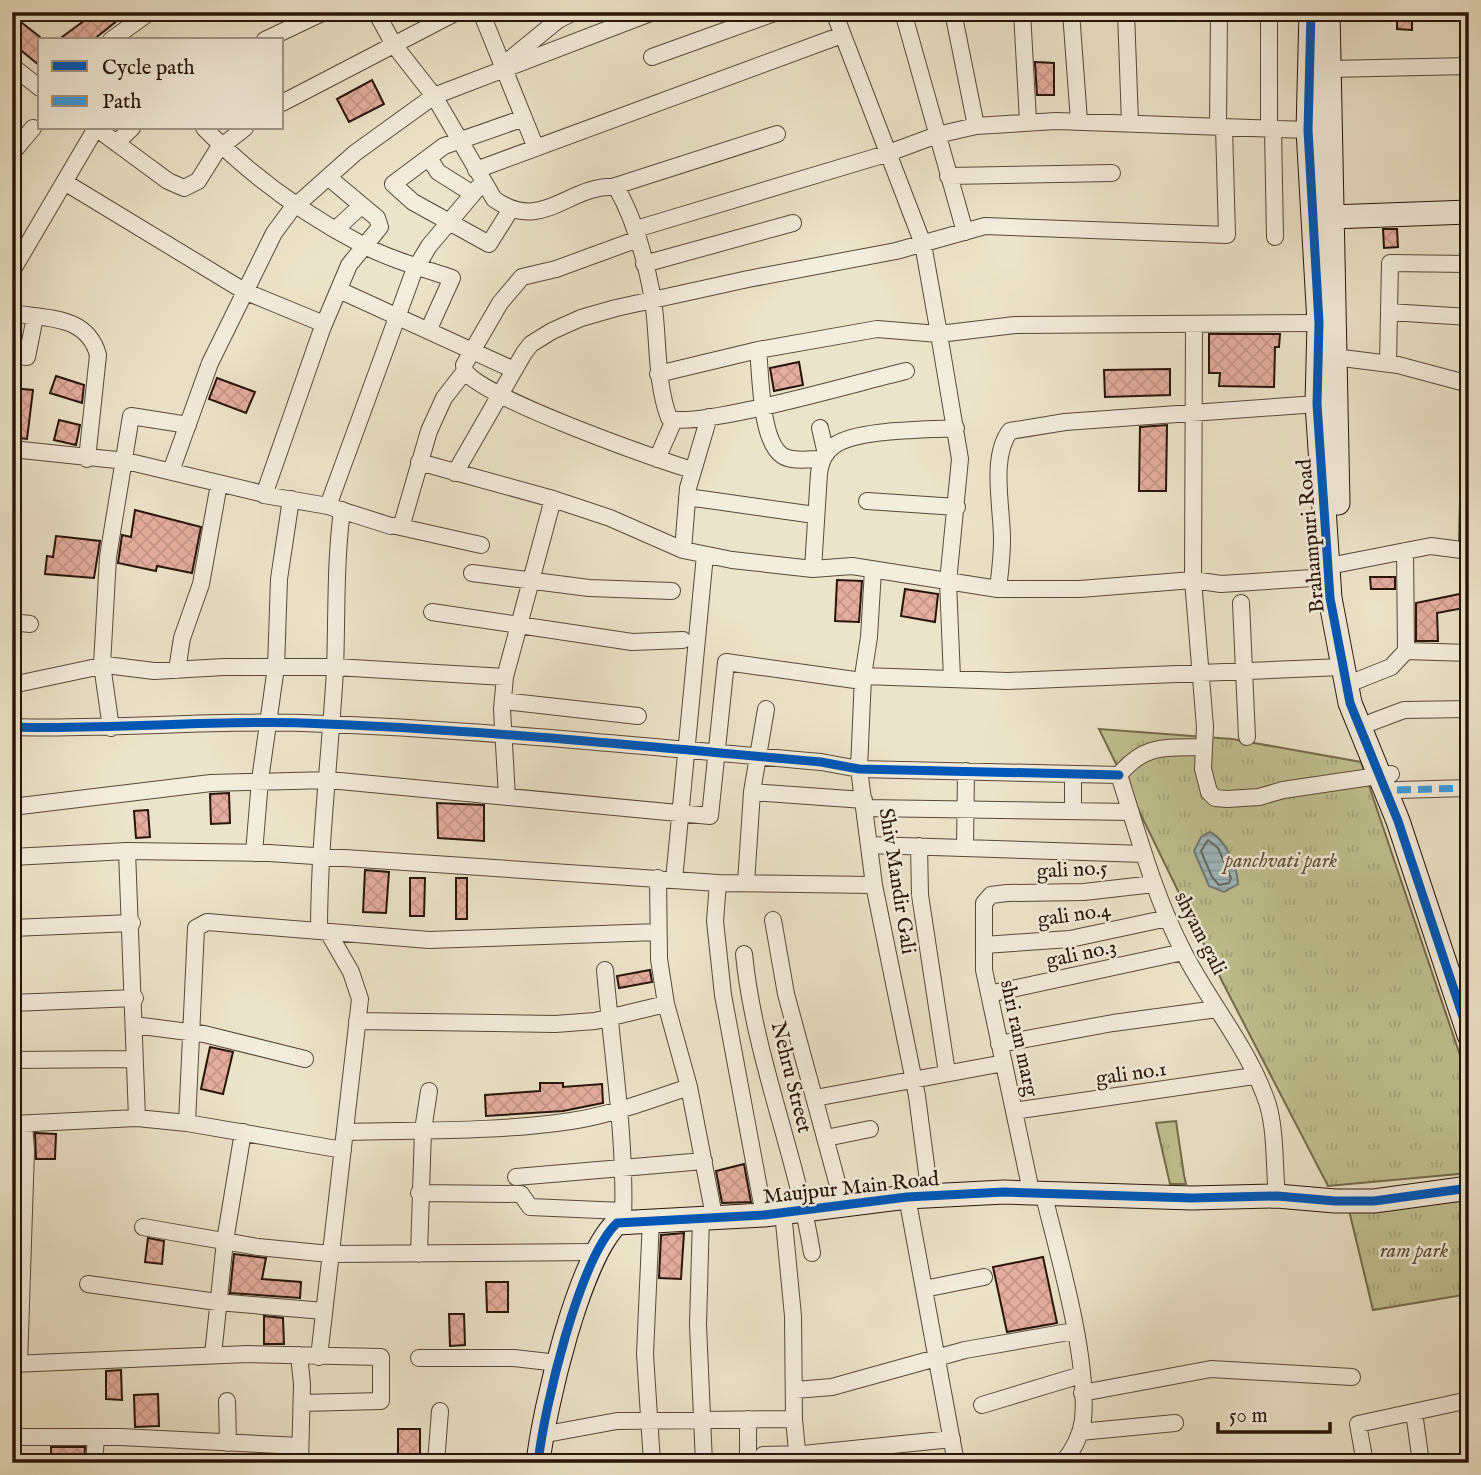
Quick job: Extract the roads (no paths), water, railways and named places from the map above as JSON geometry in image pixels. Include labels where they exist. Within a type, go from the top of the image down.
[{"type":"street","points":[[269,38],[324,12]]},
{"type":"street","points":[[376,12],[394,45],[434,96],[477,182],[494,199],[510,209],[526,213],[548,209],[593,188],[616,187],[637,234],[653,301],[658,374],[667,414],[674,420],[709,417],[764,406],[906,371]]},
{"type":"street","points":[[284,102],[394,45],[432,18],[457,12]]},
{"type":"street","points":[[481,12],[536,148]]},
{"type":"street","points":[[503,68],[558,20],[573,12]]},
{"type":"street","points":[[171,471],[211,363],[244,291],[274,233],[296,205],[328,177],[434,96],[653,12]]},
{"type":"street","points":[[652,57],[777,12]]},
{"type":"street","points":[[834,12],[886,154],[923,244],[956,428],[960,459],[948,582],[952,678]]},
{"type":"street","points":[[903,12],[965,232]]},
{"type":"street","points":[[953,12],[976,126]]},
{"type":"street","points":[[1022,12],[1028,121]]},
{"type":"street","points":[[1071,12],[1079,121]]},
{"type":"street","points":[[1126,12],[1130,123]]},
{"type":"street","points":[[455,473],[531,344],[581,318],[923,244],[985,226],[1227,235],[1221,127],[1219,12]]},
{"type":"street","points":[[1269,12],[1275,237]]},
{"type":"street","name":"Brahampuri Road","points":[[1311,12],[1308,130],[1322,216],[1334,357],[1334,571]]},
{"type":"street","name":"Brahampuri Road","points":[[1328,12],[1329,69],[1317,404],[1350,702],[1390,780]]},
{"type":"street","points":[[118,38],[150,13]]},
{"type":"street","points":[[319,1357],[360,999],[357,988],[323,932],[321,858],[329,780],[335,667],[335,508],[395,317],[417,266],[477,182],[536,148],[842,35]]},
{"type":"street","points":[[12,66],[38,86]]},
{"type":"street","points":[[1329,69],[1469,66]]},
{"type":"street","points":[[510,209],[489,244],[412,202],[393,184],[458,140],[524,118]]},
{"type":"street","points":[[692,470],[657,459],[499,395],[482,387],[465,371],[464,365],[472,349],[500,303],[523,277],[556,269],[637,234],[937,135],[976,126],[1028,121],[1079,121],[1308,130]]},
{"type":"street","points":[[12,153],[33,128]]},
{"type":"street","points":[[12,271],[95,130]]},
{"type":"street","points":[[99,130],[168,181],[184,188],[198,181],[222,146],[242,130]]},
{"type":"street","points":[[116,143],[130,130]]},
{"type":"street","points":[[206,130],[254,176],[362,245],[452,278],[428,331]]},
{"type":"street","points":[[611,187],[777,134]]},
{"type":"street","points":[[429,158],[438,172],[477,182]]},
{"type":"street","points":[[948,176],[1112,173]]},
{"type":"street","points":[[264,494],[324,324],[362,245],[377,231],[380,223],[328,177]]},
{"type":"street","points":[[66,183],[244,291],[324,324]]},
{"type":"street","points":[[337,229],[361,206]]},
{"type":"street","points":[[1322,216],[1469,212]]},
{"type":"street","points":[[644,264],[793,223]]},
{"type":"street","points":[[1388,363],[1391,263],[1469,264]]},
{"type":"street","points":[[339,290],[514,370]]},
{"type":"street","points":[[1389,312],[1469,317]]},
{"type":"street","points":[[12,313],[76,325],[89,332],[95,342],[98,355],[87,459]]},
{"type":"street","points":[[12,355],[27,357],[35,317]]},
{"type":"street","points":[[658,374],[758,350],[877,329],[939,334],[1015,325],[1194,326],[1319,323]]},
{"type":"street","points":[[1194,326],[1193,580],[1201,675],[1205,783],[1215,798],[1259,797],[1283,790],[1390,780],[1469,788]]},
{"type":"street","points":[[758,350],[768,431],[783,455],[824,457]]},
{"type":"street","points":[[1334,357],[1388,363],[1469,384]]},
{"type":"street","points":[[396,526],[404,523],[419,463],[443,398],[465,371]]},
{"type":"street","points":[[998,589],[1002,543],[1000,466],[1004,439],[1010,431],[1065,422],[1317,404]]},
{"type":"street","points":[[111,728],[102,665],[108,557],[131,416],[188,425]]},
{"type":"street","points":[[683,550],[692,470],[709,417]]},
{"type":"street","points":[[657,459],[674,420]]},
{"type":"street","points":[[813,569],[815,515],[824,457],[820,428]]},
{"type":"street","points":[[824,457],[835,445],[882,433],[956,428]]},
{"type":"street","points":[[12,449],[122,461],[171,471],[481,545]]},
{"type":"street","points":[[419,463],[553,499],[610,518],[683,550],[705,555],[813,569],[852,566],[998,589],[1080,589],[1193,580],[1243,583],[1334,571],[1432,546],[1468,551],[1469,451]]},
{"type":"street","points":[[177,670],[183,638],[201,584],[219,484]]},
{"type":"street","points":[[687,497],[815,515]]},
{"type":"street","points":[[254,853],[260,780],[276,667],[279,579],[290,499]]},
{"type":"street","points":[[507,797],[503,734],[505,677],[517,624],[553,499]]},
{"type":"street","points":[[867,501],[957,507]]},
{"type":"street","points":[[12,807],[260,780],[329,780],[710,816],[726,662],[862,679],[952,678],[1008,681],[1244,673],[1349,674],[1391,667],[1406,651],[1405,551]]},
{"type":"street","points":[[704,1463],[698,1325],[707,1216],[704,1161],[689,1087],[666,1004],[657,932],[680,813],[705,555]]},
{"type":"street","name":"Shiv Mandir Gali","points":[[873,570],[869,637],[862,679],[859,769],[874,885],[913,1079],[924,1289],[956,1463]]},
{"type":"street","points":[[472,573],[589,588],[672,591]]},
{"type":"street","points":[[1241,603],[1247,737]]},
{"type":"street","points":[[432,612],[632,642],[683,640]]},
{"type":"street","points":[[12,622],[30,624]]},
{"type":"street","points":[[1406,651],[1469,653]]},
{"type":"street","points":[[12,685],[102,665],[154,671],[335,667],[505,677]]},
{"type":"street","name":"Brahampuri Road","points":[[1349,674],[1372,722],[1423,876],[1469,994]]},
{"type":"street","points":[[503,701],[638,716]]},
{"type":"street","points":[[746,883],[752,792],[766,709]]},
{"type":"street","points":[[1372,722],[1404,710],[1469,709]]},
{"type":"street","points":[[12,727],[330,724],[503,734],[859,769],[1119,775],[1133,758],[1148,751],[1204,747]]},
{"type":"street","points":[[965,771],[965,847]]},
{"type":"street","points":[[1073,774],[1073,811]]},
{"type":"street","name":"shyam gali","points":[[1119,775],[1154,884],[1183,952],[1243,1048],[1269,1109],[1277,1196]]},
{"type":"street","points":[[752,792],[865,804],[965,810],[1131,812]]},
{"type":"street","points":[[870,845],[1144,854]]},
{"type":"street","points":[[919,846],[920,895],[947,1073]]},
{"type":"street","points":[[127,851],[135,998],[133,1059],[137,1118]]},
{"type":"street","points":[[12,857],[127,851],[254,853],[718,883],[874,885]]},
{"type":"street","name":"Brahampuri Road","points":[[1423,876],[1469,1035]]},
{"type":"street","points":[[718,883],[715,921],[723,995],[784,1212],[793,1316],[795,1448],[804,1459]]},
{"type":"street","name":"gali no.5","points":[[991,895],[1084,892],[1154,884]]},
{"type":"street","name":"shri ram marg","points":[[991,895],[984,903],[981,918],[984,970],[1014,1111],[1074,1331],[1082,1393],[1083,1420],[1080,1432]]},
{"type":"street","name":"gali no.4","points":[[984,945],[1070,939],[1168,918]]},
{"type":"street","points":[[773,920],[786,994],[843,1205]]},
{"type":"street","points":[[187,1123],[196,928],[199,925],[207,922],[429,940],[657,932]]},
{"type":"street","points":[[12,928],[131,923]]},
{"type":"street","name":"gali no.3","points":[[989,994],[1183,952]]},
{"type":"street","name":"Nehru Street","points":[[744,954],[765,1060],[784,1212]]},
{"type":"street","points":[[538,1463],[541,1435],[558,1363],[594,1252],[608,1231],[623,1216],[624,1169],[620,1110],[605,970]]},
{"type":"street","points":[[12,1003],[135,998]]},
{"type":"street","points":[[357,1021],[514,1026],[609,1018],[666,1004]]},
{"type":"street","points":[[999,1044],[1113,1023],[1217,1009]]},
{"type":"street","points":[[134,1025],[191,1032],[305,1059]]},
{"type":"street","points":[[12,1060],[133,1059]]},
{"type":"street","points":[[815,1098],[1004,1063]]},
{"type":"street","name":"gali no.1","points":[[1014,1111],[1254,1076]]},
{"type":"street","points":[[346,1132],[559,1122],[620,1110],[689,1087]]},
{"type":"street","points":[[419,1254],[419,1193],[423,1130],[429,1091]]},
{"type":"street","points":[[302,1404],[381,1401],[381,1357],[213,1355],[16,1365],[18,1124],[137,1118],[187,1123],[343,1150]]},
{"type":"street","points":[[826,1138],[870,1129]]},
{"type":"street","points":[[213,1355],[225,1241],[243,1132]]},
{"type":"street","points":[[516,1177],[704,1161]]},
{"type":"street","name":"Maujpur Main Road","points":[[623,1216],[651,1219],[784,1212],[918,1196],[1037,1191],[1192,1198],[1277,1196],[1335,1201],[1374,1200],[1469,1188]]},
{"type":"street","points":[[419,1193],[522,1194],[530,1207],[623,1216]]},
{"type":"street","points":[[784,1212],[812,1253]]},
{"type":"street","points":[[651,1219],[645,1354],[652,1463]]},
{"type":"street","points":[[143,1227],[225,1241],[330,1254],[594,1252]]},
{"type":"street","points":[[924,1289],[984,1277]]},
{"type":"street","points":[[88,1283],[217,1302],[324,1311]]},
{"type":"street","points":[[795,1390],[842,1385],[965,1349],[1074,1331]]},
{"type":"street","points":[[12,1437],[96,1437],[228,1443],[300,1455],[302,1404],[299,1355]]},
{"type":"street","points":[[419,1358],[514,1358],[558,1363]]},
{"type":"street","points":[[1082,1393],[1211,1368],[1352,1377]]},
{"type":"street","points":[[982,1405],[1080,1375]]},
{"type":"street","points":[[1365,1463],[1359,1424],[1469,1400]]},
{"type":"street","points":[[227,1401],[228,1443]]},
{"type":"street","points":[[436,1463],[440,1411]]},
{"type":"street","points":[[1413,1412],[1421,1463]]},
{"type":"street","points":[[748,1419],[756,1458],[804,1459],[952,1439]]},
{"type":"street","points":[[541,1435],[617,1420],[794,1419]]},
{"type":"street","points":[[1063,1463],[1076,1444],[1080,1432],[1175,1423]]},
{"type":"street","points":[[94,1463],[96,1437]]},
{"type":"water","points":[[1210,832],[1226,847],[1235,869],[1238,884],[1224,892],[1209,886],[1194,851],[1201,837]]},
{"type":"park label","name":"panchvati park","points":[[1281,860]]},
{"type":"park label","name":"ram park","points":[[1414,1250]]}]
